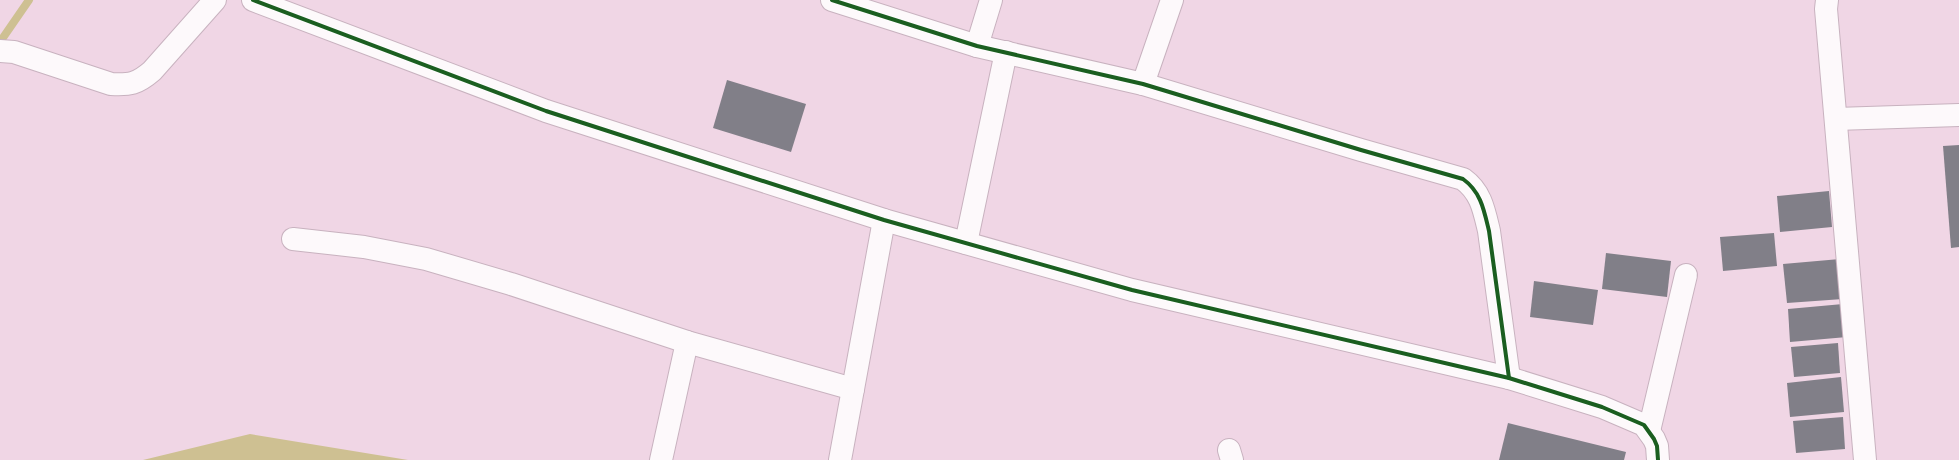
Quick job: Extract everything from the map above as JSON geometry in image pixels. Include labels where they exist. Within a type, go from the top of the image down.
[{"type":"street","points":[[7,52],[111,84],[128,85],[141,81],[152,71],[215,0]]},
{"type":"street","points":[[253,0],[546,111],[884,220],[1132,290],[1509,378],[1602,407],[1644,425],[1650,431],[1657,446],[1658,460]]},
{"type":"street","points":[[832,0],[977,46],[1143,84],[1361,150],[1448,173],[1463,179],[1472,186],[1484,209],[1489,231],[1509,378]]},
{"type":"street","points":[[977,46],[991,0]]},
{"type":"street","points":[[1143,84],[1172,0]]},
{"type":"street","points":[[1827,0],[1865,460]]},
{"type":"street","points":[[966,243],[1006,52]]},
{"type":"street","points":[[1836,119],[1959,115]]},
{"type":"street","points":[[840,460],[884,220]]},
{"type":"street","points":[[293,239],[364,247],[426,260],[512,284],[687,342],[853,389]]},
{"type":"street","points":[[1650,431],[1686,275]]},
{"type":"street","points":[[661,460],[687,342]]},
{"type":"shaded area","points":[[250,434],[408,460],[143,460]]},
{"type":"building","points":[[727,80],[806,104],[791,152],[713,128]]},
{"type":"building","points":[[1959,145],[1959,247],[1951,248],[1943,146]]},
{"type":"building","points":[[1829,191],[1832,227],[1780,232],[1777,196]]},
{"type":"building","points":[[1774,233],[1777,266],[1723,271],[1720,237]]},
{"type":"building","points":[[1606,253],[1671,261],[1667,297],[1602,289]]},
{"type":"building","points":[[1840,259],[1843,299],[1787,303],[1783,264]]},
{"type":"building","points":[[1534,281],[1598,290],[1593,325],[1530,317]]},
{"type":"building","points":[[1843,304],[1847,337],[1790,342],[1788,309]]},
{"type":"building","points":[[1838,343],[1840,373],[1794,377],[1791,347]]},
{"type":"building","points":[[1841,377],[1844,412],[1790,417],[1787,383]]},
{"type":"building","points":[[1843,417],[1845,449],[1796,453],[1793,421]]},
{"type":"building","points":[[1508,423],[1626,452],[1624,460],[1499,460]]},
{"type":"waterway","points":[[0,42],[29,0]]},
{"type":"cycle path","points":[[253,0],[546,111],[884,220],[1132,290],[1509,378],[1602,407],[1644,425],[1657,446],[1658,460]]},
{"type":"cycle path","points":[[832,0],[977,46],[1143,84],[1361,150],[1463,179],[1478,196],[1489,231],[1509,378]]}]
